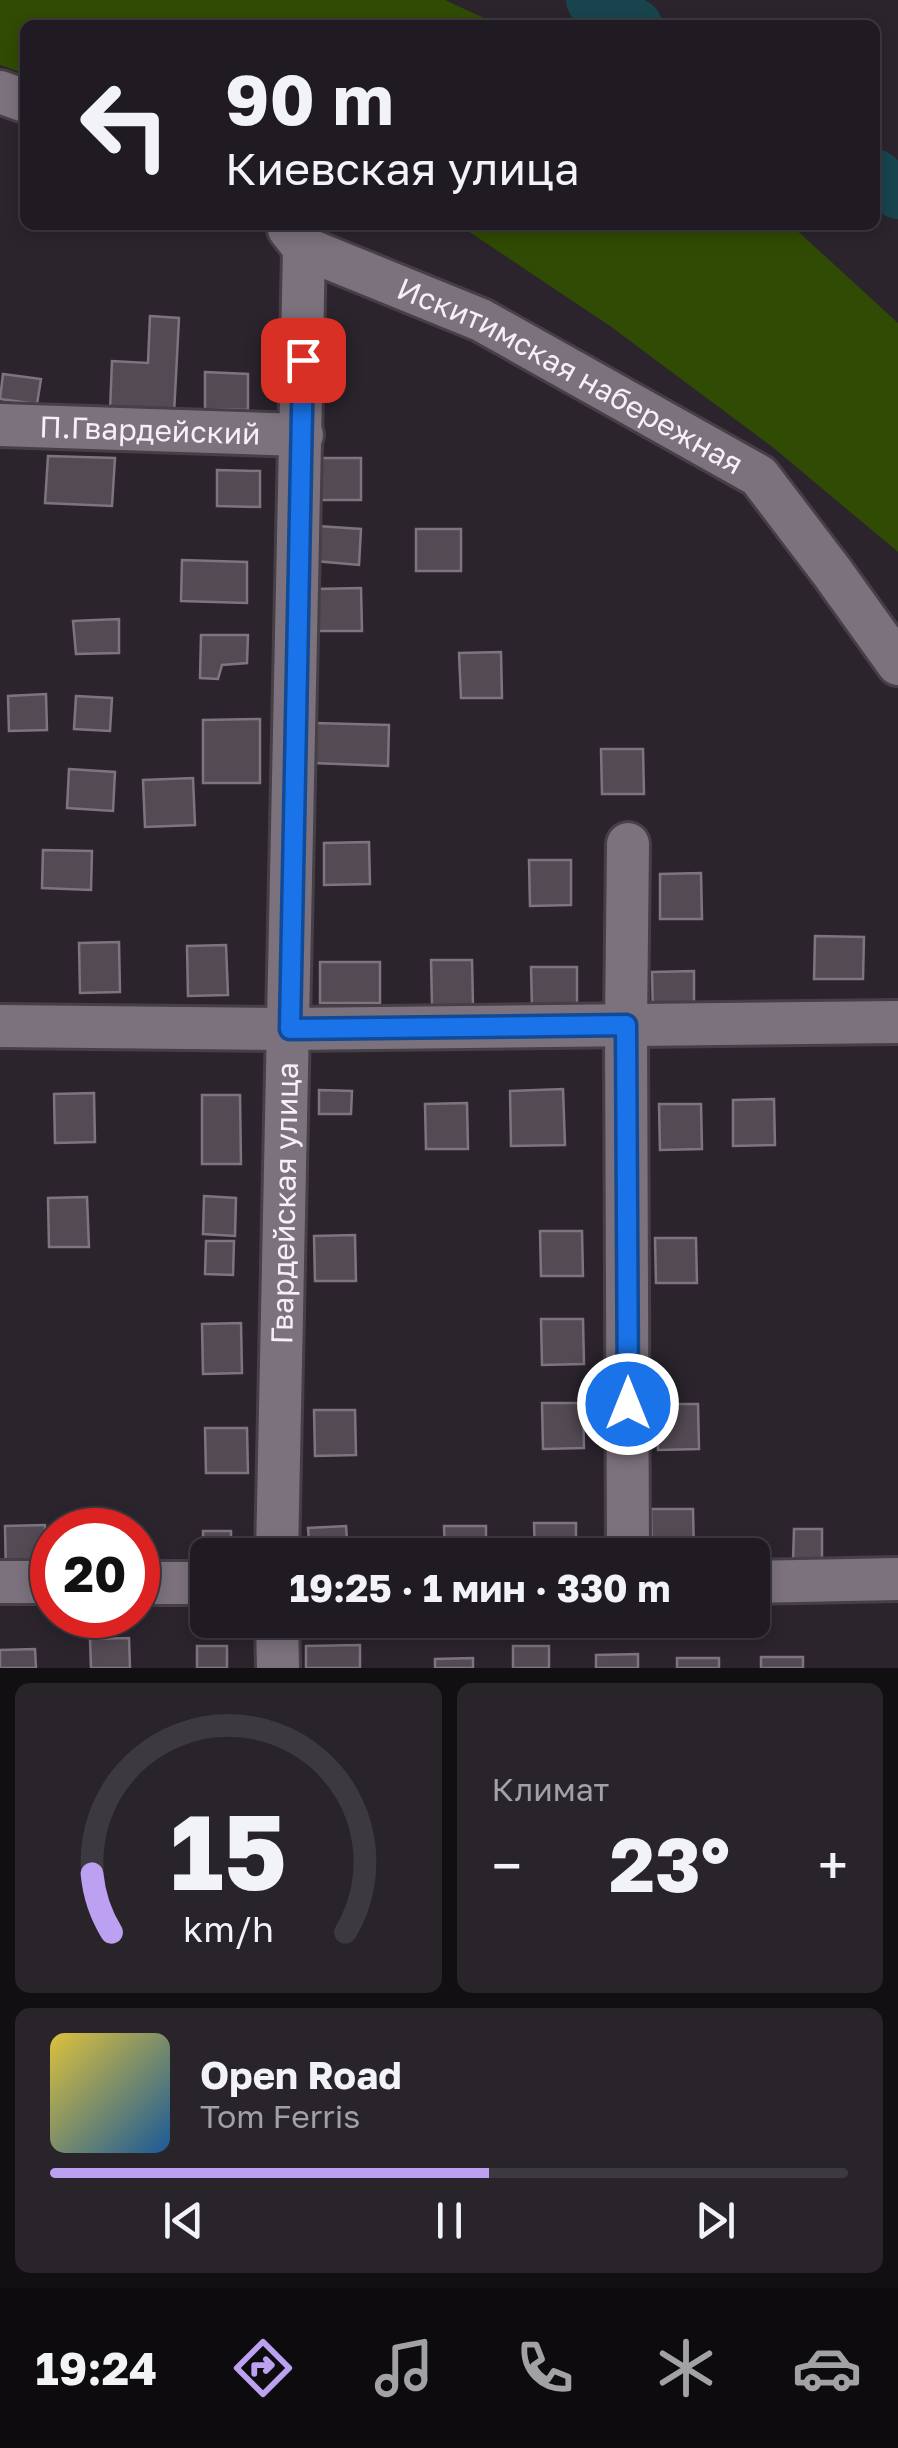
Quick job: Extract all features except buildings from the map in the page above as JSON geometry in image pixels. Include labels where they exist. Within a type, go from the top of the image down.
[{"type":"lane","name":"Гвардейская улица","points":[[278,1538],[302,436],[295,237]]},
{"type":"lane","name":"Искитимская набережная","points":[[295,237],[481,320],[759,476],[898,664]]},
{"type":"lane","name":"П.Гвардейский","points":[[0,425],[302,436]]},
{"type":"lane","points":[[628,844],[628,1538]]},
{"type":"lane","points":[[0,1026],[290,1029],[898,1022]]},
{"type":"lane","points":[[770,1582],[898,1579]]},
{"type":"lane","points":[[0,1582],[30,1582]]},
{"type":"lane","points":[[160,1583],[190,1583]]},
{"type":"lane","points":[[277,1638],[278,1668]]},
{"type":"green space","points":[[0,0],[445,0],[488,20],[20,20],[20,72],[0,65]]},
{"type":"green space","points":[[466,230],[796,230],[898,323],[898,552],[775,449],[610,326]]},
{"type":"waterway","points":[[592,0],[627,20]]},
{"type":"waterway","points":[[880,179],[898,193]]},
{"type":"route","points":[[303,360],[290,1029],[626,1025],[628,1404]]}]
